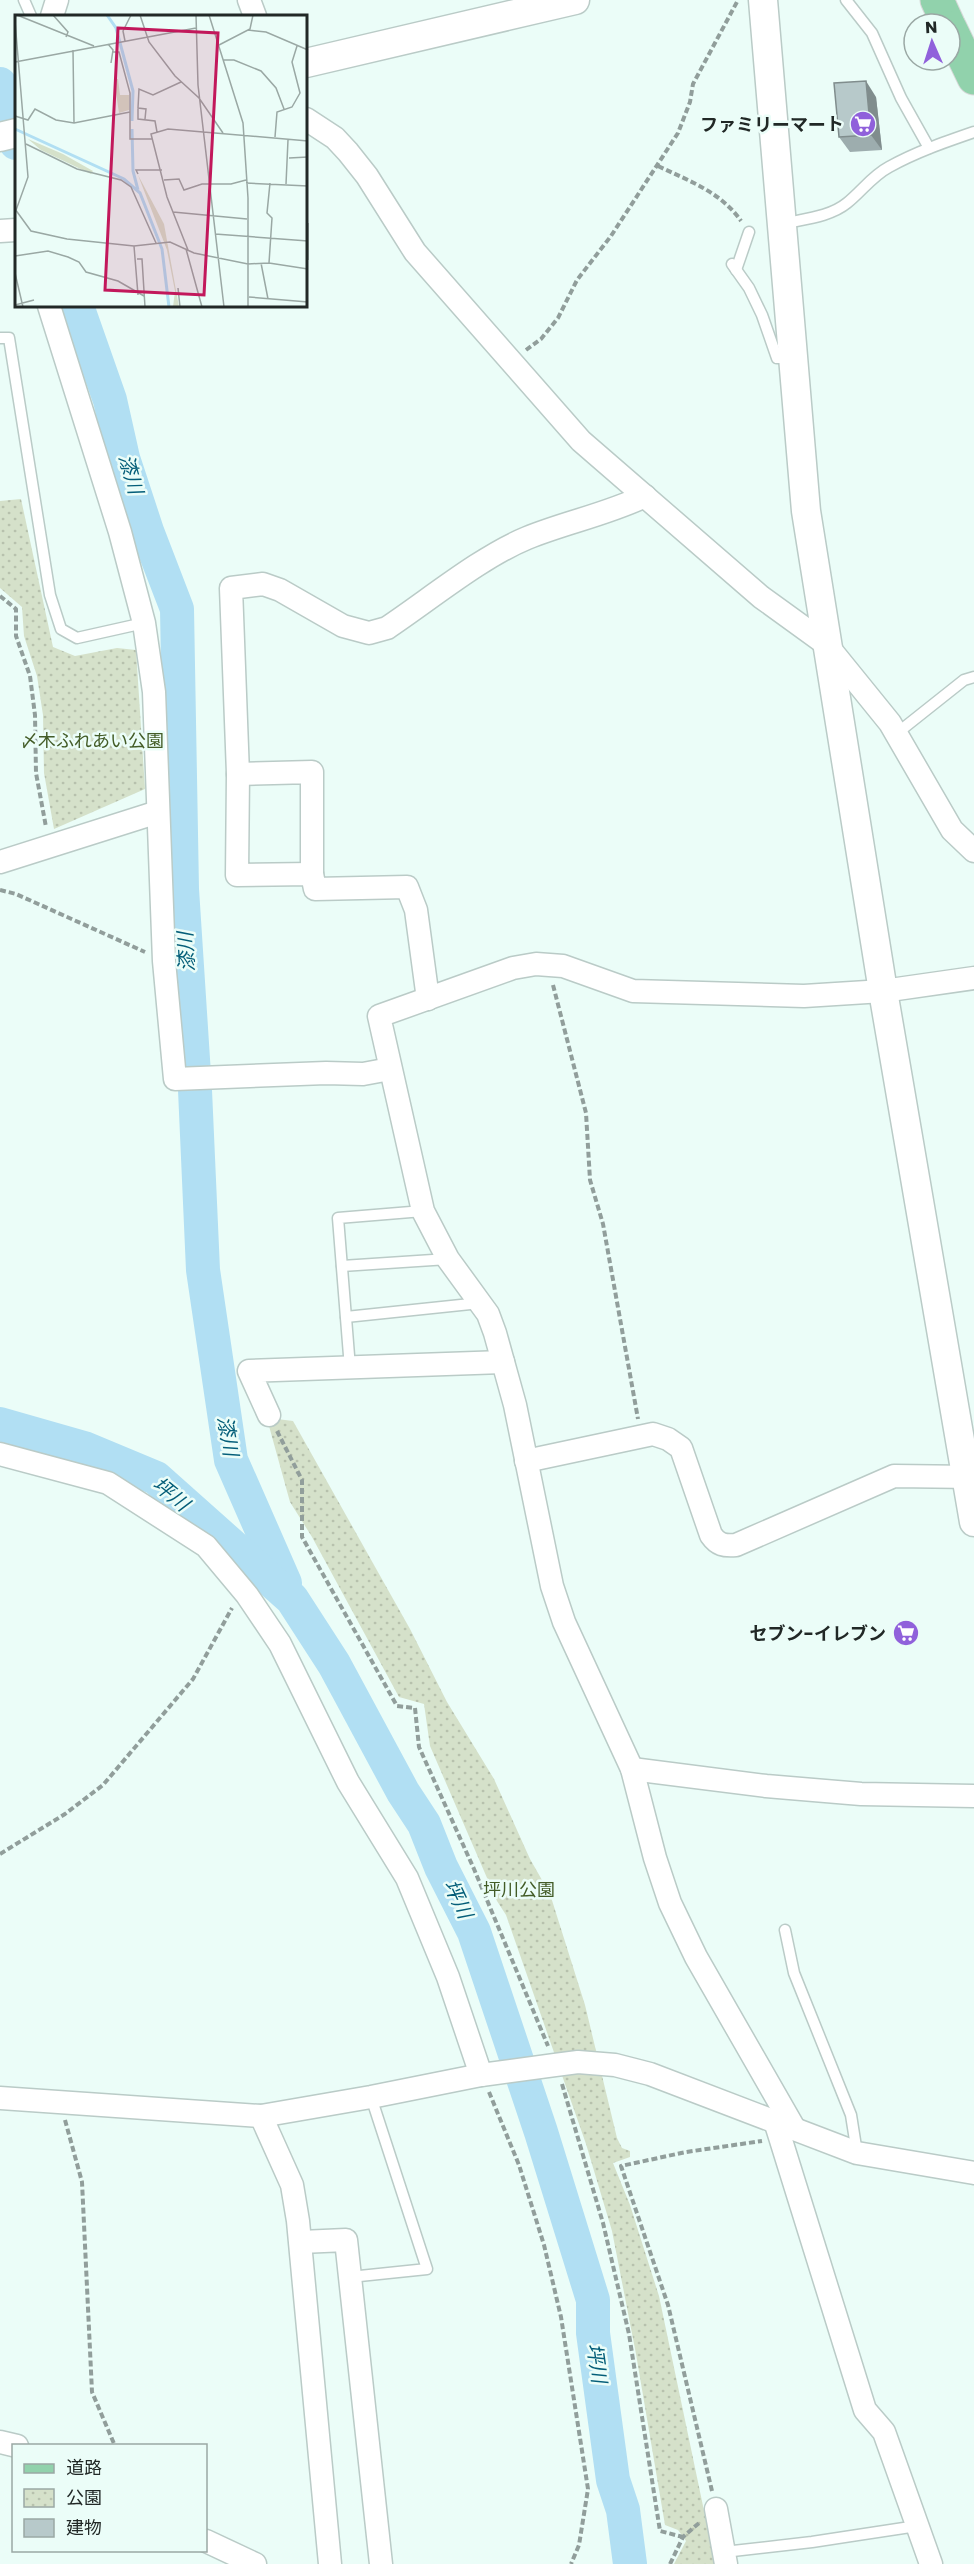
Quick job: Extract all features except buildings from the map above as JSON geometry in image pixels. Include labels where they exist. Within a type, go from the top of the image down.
[{"type":"main road","points":[[962,53],[974,78]]},
{"type":"street","points":[[52,15],[57,0]]},
{"type":"street","points":[[249,0],[255,15]]},
{"type":"street","points":[[308,63],[575,0]]},
{"type":"street","points":[[763,0],[806,511],[883,991],[970,1478],[974,1522]]},
{"type":"street","points":[[308,120],[335,138],[348,152],[367,176],[415,252],[510,363],[581,441],[762,597],[826,644],[858,682],[896,734],[952,830],[974,851]]},
{"type":"street","points":[[0,231],[15,230]]},
{"type":"street","points":[[50,308],[120,532],[144,623],[154,692],[164,961],[175,1079],[326,1072],[363,1074],[390,1069]]},
{"type":"street","points":[[312,874],[237,875],[238,774],[231,588],[263,584],[280,590],[343,626],[369,633],[387,628],[490,558],[527,538],[615,511],[645,496]]},
{"type":"street","points":[[238,774],[312,772],[312,874],[315,889],[407,887],[416,910],[428,999]]},
{"type":"street","points":[[0,862],[158,812]]},
{"type":"street","points":[[931,2564],[884,2432],[865,2410],[784,2129],[670,1903],[655,1858],[632,1769],[564,1622],[552,1586],[503,1362],[488,1314],[448,1260],[423,1211],[379,1016],[513,968],[536,964],[563,966],[633,991],[804,996],[883,991],[974,978]]},
{"type":"street","points":[[269,1415],[249,1371],[503,1362]]},
{"type":"street","points":[[526,1461],[653,1434],[668,1439],[681,1448],[711,1535],[717,1543],[726,1546],[736,1545],[894,1476],[970,1478]]},
{"type":"street","points":[[0,1454],[108,1483],[206,1546],[242,1588],[280,1644],[348,1782],[407,1878],[448,1977],[481,2075]]},
{"type":"street","points":[[632,1769],[766,1786],[861,1794],[974,1796]]},
{"type":"street","points":[[0,2098],[261,2116],[481,2075],[578,2062],[615,2065],[650,2074],[784,2129],[856,2153],[974,2173]]},
{"type":"street","points":[[261,2116],[292,2185],[301,2242],[330,2564]]},
{"type":"street","points":[[301,2242],[346,2240],[381,2564]]},
{"type":"street","points":[[716,2509],[725,2558]]},
{"type":"street","points":[[207,2541],[255,2564]]},
{"type":"lane","points":[[24,0],[31,15]]},
{"type":"lane","points":[[846,0],[872,33],[901,98],[929,148]]},
{"type":"lane","points":[[781,224],[823,215],[846,204],[872,178],[929,148],[974,132]]},
{"type":"lane","points":[[749,232],[734,267],[754,297],[777,358],[793,358]]},
{"type":"lane","points":[[0,338],[9,338],[50,595],[61,629],[77,638],[144,623]]},
{"type":"lane","points":[[896,734],[964,680],[974,677]]},
{"type":"lane","points":[[350,1368],[338,1218],[423,1211]]},
{"type":"lane","points":[[342,1266],[448,1260]]},
{"type":"lane","points":[[346,1317],[480,1303]]},
{"type":"lane","points":[[785,1929],[794,1973],[851,2115],[856,2153]]},
{"type":"lane","points":[[350,2277],[427,2269],[371,2097]]},
{"type":"lane","points":[[725,2558],[917,2526]]},
{"type":"path","points":[[510,363],[541,339],[558,318],[577,280],[611,236],[658,166],[678,133],[690,102],[693,84],[738,0]]},
{"type":"path","points":[[658,166],[714,193],[731,207],[749,232]]},
{"type":"path","points":[[0,596],[15,609],[16,636],[30,676],[35,715],[36,773],[49,847]]},
{"type":"path","points":[[0,890],[16,894],[164,961]]},
{"type":"path","points":[[548,965],[586,1113],[591,1180],[603,1224],[638,1420],[638,1437]]},
{"type":"path","points":[[269,1415],[302,1480],[302,1537],[397,1706],[415,1708],[419,1748],[474,1869],[555,2065],[580,2139],[603,2223],[629,2334],[660,2531],[683,2537]]},
{"type":"path","points":[[0,1854],[65,1814],[103,1785],[193,1680],[242,1588]]},
{"type":"path","points":[[481,2075],[519,2165],[544,2244],[561,2317],[588,2489],[579,2545],[571,2564]]},
{"type":"path","points":[[59,2102],[82,2182],[92,2392],[115,2444]]},
{"type":"path","points":[[670,2564],[683,2537],[716,2509],[668,2305],[621,2166],[784,2129]]},
{"type":"green space","name":"〆木ふれあい公園","points":[[21,499],[53,647],[75,656],[117,648],[136,650],[145,789],[54,829],[44,773],[43,715],[37,676],[24,636],[22,607],[0,588],[0,501]]},
{"type":"green space","name":"坪川公園","points":[[277,1419],[293,1421],[410,1629],[447,1702],[494,1779],[530,1859],[550,1894],[585,2005],[617,2138],[622,2148],[630,2151],[630,2157],[613,2163],[630,2205],[659,2296],[707,2525],[713,2531],[717,2564],[674,2564],[686,2541],[678,2530],[665,2525],[612,2231],[586,2144],[506,1915],[497,1901],[430,1746],[424,1704],[399,1697],[312,1537],[290,1502],[269,1426]]},
{"type":"waterway","name":"漆川","points":[[0,84],[5,110],[15,140]]},
{"type":"waterway","name":"漆川","points":[[78,308],[110,400],[123,458],[147,531],[177,609],[182,889],[195,1090],[203,1270],[231,1460],[285,1583]]},
{"type":"waterway","name":"坪川","points":[[0,1424],[84,1448],[156,1478],[292,1599],[334,1664],[403,1792],[424,1824],[441,1867],[474,1932],[541,2132],[593,2300],[593,2333],[613,2480],[623,2510],[630,2564]]},
{"type":"place","name":"ファミリーマート","points":[[863,124]]},
{"type":"place","name":"セブン-イレブン","points":[[906,1633]]}]
